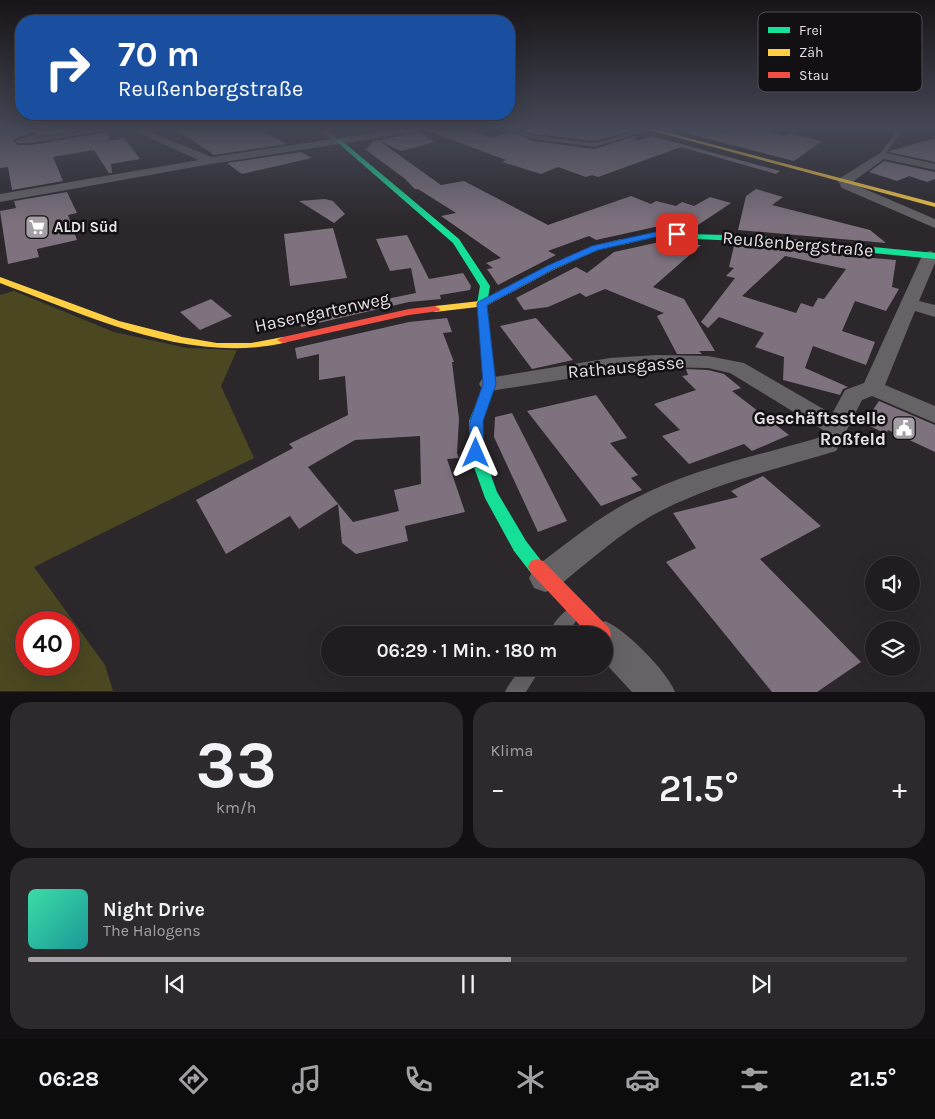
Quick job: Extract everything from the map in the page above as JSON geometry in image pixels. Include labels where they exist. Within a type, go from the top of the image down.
[{"type":"street","points":[[0,198],[209,161]]},
{"type":"street","points":[[363,161],[456,241],[485,286],[482,304],[490,384],[476,421],[476,453],[490,494],[520,546],[545,578],[593,626]]},
{"type":"street","points":[[770,161],[935,205]]},
{"type":"street","points":[[844,181],[873,161]]},
{"type":"street","points":[[910,161],[935,167]]},
{"type":"street","points":[[844,181],[846,185],[935,224]]},
{"type":"street","name":"Reußenbergstraße","points":[[482,304],[550,268],[595,248],[655,235],[759,239],[932,256]]},
{"type":"street","points":[[873,388],[932,256]]},
{"type":"street","name":"Hasengartenweg","points":[[0,280],[114,323],[182,340],[217,346],[252,346],[409,312],[482,304]]},
{"type":"street","points":[[909,304],[935,311]]},
{"type":"street","name":"Rathausgasse","points":[[490,384],[610,365],[657,361],[708,362],[737,368],[836,428]]},
{"type":"street","points":[[545,578],[591,543],[644,507],[702,482],[827,445],[853,394],[873,388],[935,416]]},
{"type":"street","points":[[613,646],[658,692]]},
{"type":"lane","points":[[563,626],[576,609]]},
{"type":"lane","points":[[514,692],[526,676]]},
{"type":"shaded area","points":[[14,291],[114,332],[187,348],[237,350],[221,386],[254,458],[34,567],[66,611],[15,611],[15,676],[80,676],[80,630],[105,665],[113,691],[0,691],[0,295]]},
{"type":"building","points":[[0,161],[55,161],[63,181],[12,190],[8,167],[0,168]]},
{"type":"building","points":[[101,161],[127,161],[111,164],[112,173],[109,173]]},
{"type":"building","points":[[238,161],[298,161],[242,174],[227,163]]},
{"type":"building","points":[[381,161],[408,161],[441,185],[464,181],[548,225],[631,196],[651,204],[656,201],[676,206],[682,202],[694,206],[710,197],[731,203],[692,229],[655,227],[596,240],[589,236],[548,251],[556,255],[498,285],[487,269],[493,268],[486,263],[501,258],[441,216],[456,213],[418,189],[415,189],[404,178]]},
{"type":"building","points":[[641,161],[598,177],[592,175],[586,177],[558,167],[541,174],[502,162]]},
{"type":"building","points":[[731,161],[745,161],[780,171],[776,174]]},
{"type":"building","points":[[885,161],[935,172],[935,179],[927,182],[909,176],[897,181],[869,172]]},
{"type":"building","points":[[756,189],[783,197],[772,205],[870,230],[886,243],[738,230],[746,196]]},
{"type":"building","name":"ALDI Süd","points":[[67,192],[77,213],[68,215],[77,240],[37,249],[39,257],[8,264],[0,211],[16,208],[14,201]]},
{"type":"building","points":[[325,199],[333,201],[345,214],[334,223],[299,201]]},
{"type":"building","points":[[333,228],[347,278],[290,286],[284,234]]},
{"type":"building","points":[[407,235],[429,279],[463,273],[471,286],[470,290],[440,295],[441,299],[409,302],[301,327],[298,317],[416,293],[411,268],[390,271],[376,239]]},
{"type":"building","points":[[655,243],[701,245],[653,287],[684,299],[715,351],[699,351],[702,354],[677,354],[657,316],[664,313],[605,289],[586,297],[580,293],[548,307],[524,310],[516,298],[576,267],[587,273],[614,252]]},
{"type":"building","points":[[734,246],[896,260],[892,287],[899,289],[886,311],[855,301],[842,331],[875,342],[866,365],[813,346],[805,368],[848,387],[843,389],[840,395],[783,380],[784,357],[755,347],[764,333],[719,317],[708,328],[701,322],[735,278],[726,276],[734,268],[729,267]],"holes":[[[785,256],[846,269],[824,299],[818,298],[813,307],[801,303],[796,313],[742,296]]]},
{"type":"building","points":[[211,299],[232,316],[200,330],[180,312]]},
{"type":"building","points":[[447,318],[452,332],[443,333],[454,362],[452,362],[459,419],[457,453],[459,458],[447,459],[465,512],[405,526],[408,541],[356,554],[342,543],[338,504],[299,529],[290,516],[226,554],[196,500],[293,448],[289,444],[348,415],[345,376],[319,380],[319,354],[297,359],[295,348],[409,322]],"holes":[[[420,436],[421,484],[394,490],[399,511],[353,522],[308,467],[355,440]]]},
{"type":"building","points":[[536,318],[573,360],[532,369],[500,326]]},
{"type":"building","points":[[686,369],[708,370],[724,374],[741,388],[732,391],[789,435],[752,451],[744,444],[689,464],[662,436],[680,430],[654,404],[696,390],[682,376],[688,375]]},
{"type":"building","points":[[596,395],[627,438],[610,443],[638,475],[631,478],[642,490],[601,506],[527,411]]},
{"type":"building","name":"Geschäftsstelle Roßfeld","points":[[879,401],[935,425],[935,452],[888,430],[886,434],[864,423]]},
{"type":"building","points":[[512,413],[567,521],[538,532],[494,437],[495,417]]},
{"type":"building","points":[[763,476],[821,526],[760,559],[861,662],[817,692],[772,692],[666,562],[696,548],[673,513],[738,497],[731,491]]},
{"type":"traffic: fast","points":[[363,161],[456,241],[485,286],[482,304],[490,384],[476,421],[476,453],[490,494],[520,546],[537,567]]},
{"type":"traffic: fast","points":[[622,242],[655,235],[759,239],[935,256]]},
{"type":"traffic: slow","points":[[771,161],[935,205]]},
{"type":"traffic: slow","points":[[435,309],[482,304],[550,268],[595,248],[622,242]]},
{"type":"traffic: slow","points":[[0,280],[115,323],[182,340],[217,346],[251,346],[283,340]]},
{"type":"traffic: jam","points":[[283,340],[409,312],[435,309]]},
{"type":"traffic: jam","points":[[537,567],[593,626]]},
{"type":"place","name":"ALDI Süd","points":[[37,227]]},
{"type":"place","name":"Geschäftsstelle Roßfeld","points":[[904,428]]},
{"type":"route","points":[[476,453],[476,421],[490,384],[482,304],[550,268],[595,248],[655,235],[677,234]]}]
